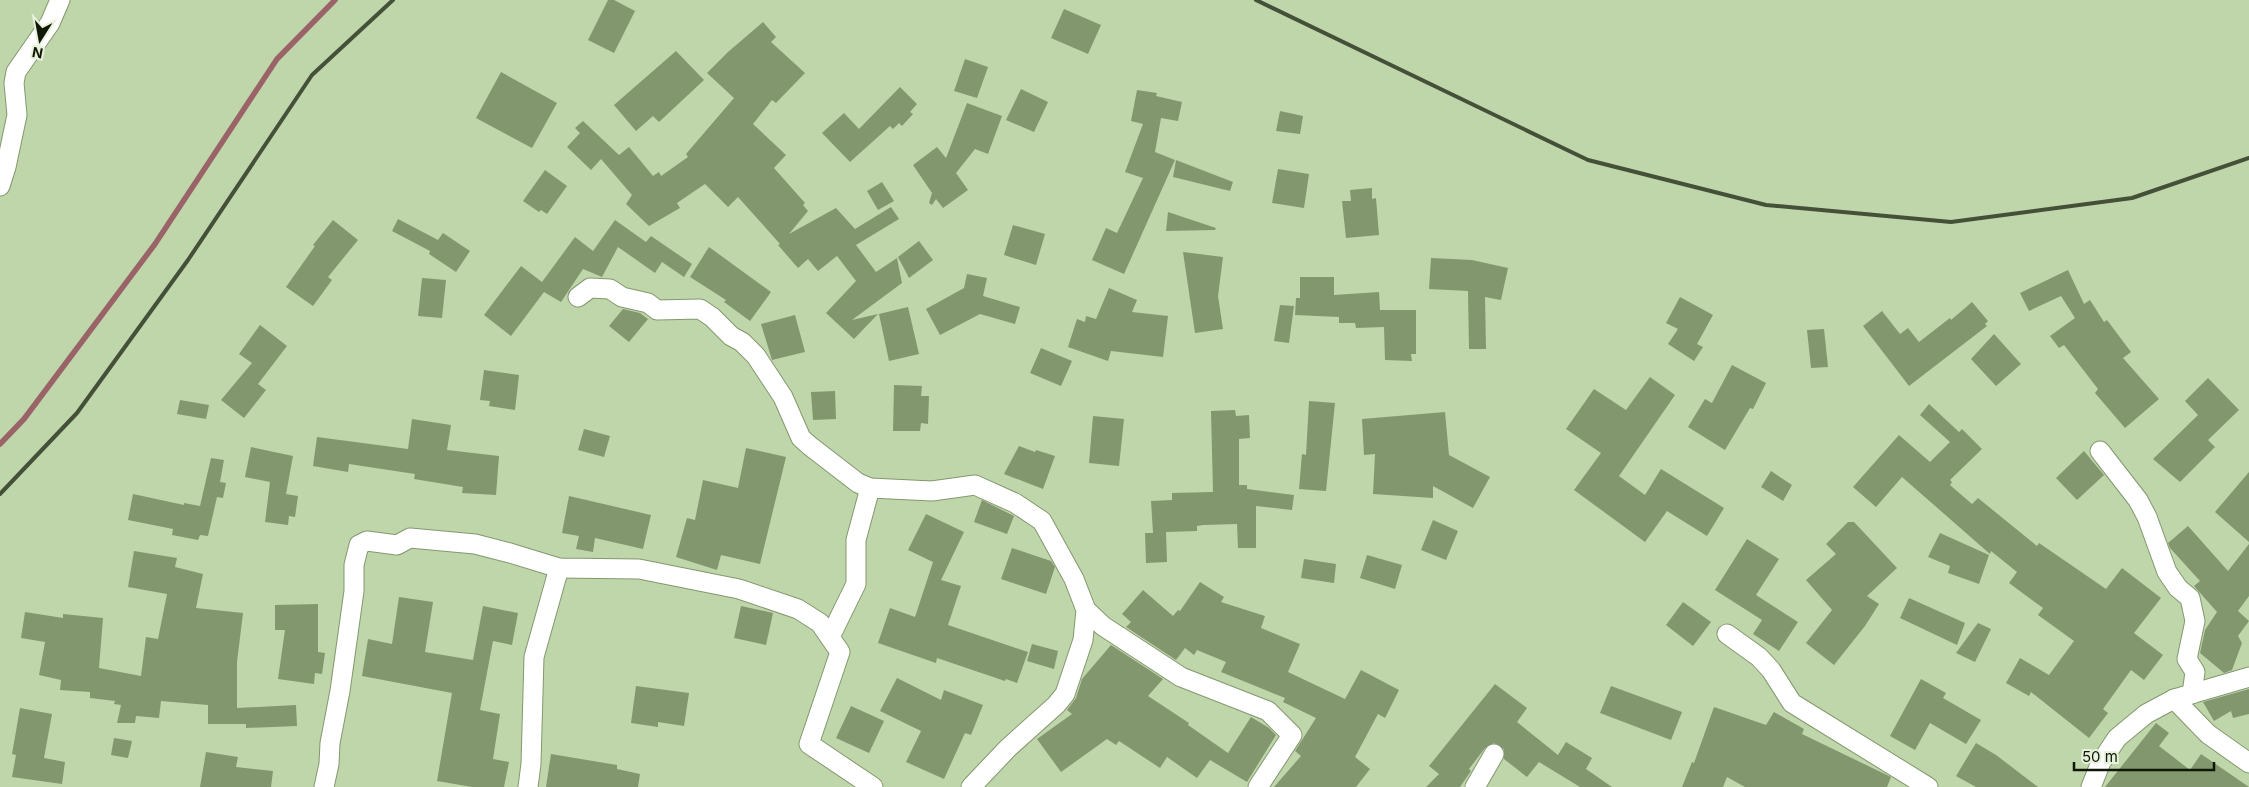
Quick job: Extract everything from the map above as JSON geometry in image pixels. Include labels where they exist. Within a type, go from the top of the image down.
[{"type":"street","points":[[0,186],[17,115],[14,83],[16,72],[50,23],[60,0]]},
{"type":"street","points":[[578,297],[590,288],[610,289],[622,297],[648,303],[657,310],[700,309],[712,317],[731,336],[742,342],[756,356],[783,397],[801,438],[851,478],[870,488],[932,491],[974,485],[1016,503],[1042,521],[1074,579],[1086,610],[1103,626],[1181,677],[1268,711],[1292,735],[1258,787]]},
{"type":"street","points":[[2100,451],[2138,500],[2147,517],[2167,572],[2178,588],[2190,598],[2195,621],[2186,659],[2195,672],[2192,694]]},
{"type":"street","points":[[830,637],[856,584],[856,540],[870,488]]},
{"type":"street","points":[[324,787],[340,691],[354,591],[354,565],[359,545],[367,541],[396,545],[410,538],[475,544],[559,568],[638,569],[739,589],[798,609],[820,623],[840,652],[810,744],[873,787]]},
{"type":"street","points":[[528,787],[531,764],[534,657],[559,568]]},
{"type":"street","points":[[971,787],[1065,694],[1083,640],[1086,610]]},
{"type":"street","points":[[1083,640],[1103,626]]},
{"type":"street","points":[[1727,634],[1760,657],[1771,670],[1792,703],[1928,787]]},
{"type":"street","points":[[2091,787],[2101,762],[2117,738],[2146,714],[2174,699],[2249,677]]},
{"type":"street","points":[[2174,699],[2208,734],[2249,763]]},
{"type":"street","points":[[1474,787],[1494,754]]},
{"type":"building","points":[[608,0],[614,0],[635,11],[614,53],[588,40]]},
{"type":"building","points":[[1064,9],[1101,25],[1088,54],[1051,38]]},
{"type":"building","points":[[763,22],[776,37],[771,42],[805,73],[776,103],[772,100],[753,124],[786,155],[774,168],[805,203],[803,205],[808,211],[789,234],[836,208],[855,229],[891,207],[899,219],[856,245],[876,272],[897,258],[902,283],[852,320],[878,314],[854,339],[826,313],[856,281],[837,256],[818,271],[808,259],[798,268],[778,245],[780,244],[738,197],[728,207],[705,184],[677,203],[680,208],[649,226],[626,204],[632,195],[601,159],[591,170],[567,147],[580,133],[575,128],[583,121],[619,155],[629,147],[653,176],[659,172],[661,176],[688,157],[686,154],[734,98],[707,73]]},
{"type":"building","points":[[676,51],[704,80],[659,122],[653,116],[636,131],[614,105]]},
{"type":"building","points":[[965,59],[988,67],[977,98],[954,91]]},
{"type":"building","points":[[501,72],[557,103],[532,148],[476,118]]},
{"type":"building","points":[[900,87],[917,104],[910,112],[913,114],[902,126],[899,123],[893,129],[890,126],[850,162],[822,133],[844,113],[859,129]]},
{"type":"building","points":[[1021,89],[1048,102],[1034,132],[1006,120]]},
{"type":"building","points":[[1137,90],[1157,93],[1156,96],[1182,102],[1178,121],[1161,118],[1155,152],[1175,160],[1124,274],[1092,260],[1106,228],[1117,233],[1143,178],[1125,172],[1143,124],[1131,121]]},
{"type":"building","points":[[967,103],[1002,116],[988,154],[975,149],[956,173],[968,190],[943,208],[936,199],[932,205],[929,203],[932,193],[913,165],[937,147],[946,158]]},
{"type":"building","points":[[1280,111],[1303,116],[1300,134],[1276,131]]},
{"type":"building","points":[[1176,160],[1233,182],[1230,191],[1173,177]]},
{"type":"building","points":[[1278,169],[1309,174],[1304,208],[1272,203]]},
{"type":"building","points":[[545,170],[567,186],[547,214],[541,210],[539,212],[523,201]]},
{"type":"building","points":[[882,182],[894,201],[878,210],[867,191]]},
{"type":"building","points":[[1372,188],[1372,199],[1376,198],[1379,235],[1346,238],[1342,201],[1351,201],[1350,190]]},
{"type":"building","points":[[1168,212],[1216,228],[1215,230],[1166,231]]},
{"type":"building","points":[[398,219],[438,240],[443,233],[470,251],[456,272],[429,254],[430,251],[392,231]]},
{"type":"building","points":[[333,220],[358,240],[328,277],[332,280],[313,306],[286,287],[315,246],[313,245]]},
{"type":"building","points":[[615,220],[646,242],[651,236],[692,264],[684,277],[662,262],[655,273],[618,247],[602,277],[583,269],[561,302],[544,292],[511,336],[484,315],[521,266],[542,282],[575,237],[593,251]]},
{"type":"building","points":[[1013,225],[1045,234],[1036,265],[1004,255]]},
{"type":"building","points":[[919,241],[933,260],[909,278],[898,257]]},
{"type":"building","points":[[709,247],[771,292],[750,321],[724,302],[726,300],[690,277]]},
{"type":"building","points":[[1183,252],[1223,257],[1218,296],[1223,329],[1195,333]]},
{"type":"building","points":[[1431,258],[1472,260],[1508,268],[1501,300],[1485,297],[1486,349],[1469,349],[1468,291],[1429,289]]},
{"type":"building","points":[[2068,270],[2084,304],[2090,300],[2104,322],[2107,320],[2131,352],[2123,358],[2159,399],[2125,428],[2095,393],[2098,389],[2064,345],[2059,348],[2050,336],[2075,318],[2061,296],[2029,311],[2020,293]]},
{"type":"building","points":[[967,274],[987,278],[983,296],[1020,307],[1015,324],[980,314],[940,335],[926,309],[964,288]]},
{"type":"building","points":[[1300,277],[1334,277],[1334,295],[1379,292],[1380,310],[1416,310],[1416,354],[1411,354],[1412,361],[1385,360],[1384,327],[1356,328],[1355,323],[1339,323],[1339,317],[1295,315],[1296,298],[1300,298]]},
{"type":"building","points":[[422,278],[446,280],[442,318],[418,316]]},
{"type":"building","points":[[1109,288],[1137,300],[1132,312],[1168,316],[1163,357],[1111,351],[1108,361],[1068,347],[1077,319],[1085,322],[1086,316],[1096,319]]},
{"type":"building","points":[[1680,297],[1713,315],[1697,344],[1703,347],[1694,361],[1668,344],[1678,329],[1666,323]]},
{"type":"building","points":[[1972,302],[1988,321],[1985,324],[1987,326],[1909,386],[1863,326],[1882,311],[1900,334],[1908,328],[1919,342],[1950,318],[1951,320]]},
{"type":"building","points":[[1280,305],[1294,306],[1289,343],[1274,341]]},
{"type":"building","points":[[908,307],[919,354],[889,361],[879,314]]},
{"type":"building","points":[[623,309],[640,313],[648,319],[629,342],[609,326]]},
{"type":"building","points":[[795,315],[805,352],[772,360],[761,324]]},
{"type":"building","points":[[260,325],[287,346],[258,384],[266,390],[244,418],[221,400],[252,363],[239,354]]},
{"type":"building","points":[[1824,329],[1828,367],[1811,368],[1807,330]]},
{"type":"building","points":[[1994,334],[2021,364],[1996,386],[1971,359]]},
{"type":"building","points":[[1041,348],[1072,361],[1061,386],[1030,373]]},
{"type":"building","points":[[1732,365],[1766,383],[1753,409],[1750,408],[1725,450],[1688,427],[1705,399],[1712,403]]},
{"type":"building","points":[[484,370],[519,375],[515,410],[489,406],[490,401],[480,400]]},
{"type":"building","points":[[1650,377],[1675,395],[1619,476],[1645,495],[1661,469],[1724,508],[1707,536],[1667,511],[1645,542],[1574,490],[1601,453],[1566,429],[1594,389],[1626,410]]},
{"type":"building","points":[[2208,378],[2239,410],[2208,440],[2215,447],[2180,482],[2153,459],[2198,415],[2185,401]]},
{"type":"building","points":[[894,385],[922,386],[921,396],[929,396],[928,424],[921,423],[920,431],[893,431]]},
{"type":"building","points":[[835,391],[836,419],[813,420],[811,392]]},
{"type":"building","points":[[180,400],[209,405],[206,419],[177,414]]},
{"type":"building","points":[[1309,401],[1335,403],[1326,491],[1299,489],[1302,454],[1306,455]]},
{"type":"building","points":[[1929,404],[1959,432],[1962,429],[1982,449],[1950,480],[1952,482],[1950,485],[1972,504],[1978,498],[2037,546],[2039,543],[2106,589],[2122,568],[2161,598],[2134,633],[2163,655],[2144,680],[2131,670],[2103,709],[2108,713],[2089,738],[2031,692],[2029,696],[2006,683],[2020,658],[2049,675],[2074,641],[2038,615],[2043,608],[2009,583],[2017,572],[1991,551],[1990,554],[1902,477],[1876,507],[1853,487],[1899,435],[1930,462],[1950,442],[1920,415]]},
{"type":"building","points":[[1235,410],[1236,416],[1249,415],[1250,438],[1239,439],[1239,485],[1247,485],[1247,489],[1294,495],[1292,510],[1256,506],[1256,548],[1238,548],[1237,524],[1203,525],[1197,526],[1197,531],[1166,532],[1167,562],[1146,563],[1145,533],[1153,533],[1151,501],[1172,500],[1172,493],[1213,492],[1211,411]]},
{"type":"building","points":[[1445,412],[1449,455],[1490,477],[1473,508],[1433,486],[1433,498],[1373,494],[1375,454],[1364,455],[1362,419]]},
{"type":"building","points":[[1093,416],[1124,419],[1119,466],[1089,463]]},
{"type":"building","points":[[412,419],[451,425],[447,450],[499,456],[496,495],[462,493],[463,487],[414,479],[415,474],[349,464],[348,472],[313,466],[317,437],[408,449]]},
{"type":"building","points":[[584,429],[610,436],[604,457],[578,450]]},
{"type":"building","points":[[1019,446],[1055,456],[1043,489],[1004,474]]},
{"type":"building","points":[[251,447],[293,456],[286,494],[298,496],[295,517],[289,516],[288,525],[265,522],[270,482],[245,477]]},
{"type":"building","points":[[746,448],[786,457],[760,564],[721,555],[717,570],[676,557],[687,518],[695,520],[703,480],[738,488]]},
{"type":"building","points":[[2084,451],[2104,475],[2077,500],[2056,478]]},
{"type":"building","points":[[211,458],[224,460],[220,482],[226,483],[223,498],[217,497],[208,536],[200,535],[198,540],[172,535],[173,529],[128,520],[133,494],[184,505],[184,503],[200,506]]},
{"type":"building","points":[[1771,471],[1792,485],[1783,501],[1761,487]]},
{"type":"building","points":[[2249,472],[2249,542],[2215,512]]},
{"type":"building","points":[[569,496],[651,515],[643,549],[595,538],[593,552],[576,549],[579,536],[562,533]]},
{"type":"building","points":[[982,500],[1014,516],[1007,534],[974,522]]},
{"type":"building","points":[[926,514],[964,532],[941,580],[961,586],[948,625],[1028,652],[1017,683],[1006,679],[1005,681],[937,658],[936,663],[878,643],[890,608],[915,617],[933,562],[908,550]]},
{"type":"building","points":[[1433,520],[1458,531],[1446,560],[1421,550]]},
{"type":"building","points":[[1848,522],[1854,522],[1897,568],[1867,596],[1879,604],[1865,626],[1834,665],[1806,643],[1832,610],[1806,580],[1836,554],[1826,544]]},
{"type":"building","points":[[2188,526],[2228,571],[2249,544],[2249,596],[2238,611],[2249,621],[2238,636],[2242,643],[2232,670],[2224,673],[2200,653],[2205,630],[2217,612],[2194,586],[2200,581],[2170,548],[2168,543]]},
{"type":"building","points":[[1940,533],[1989,555],[1979,584],[1948,573],[1950,566],[1928,557]]},
{"type":"building","points":[[1747,539],[1779,559],[1756,595],[1798,622],[1779,651],[1753,634],[1762,620],[1715,590]]},
{"type":"building","points":[[1012,548],[1051,561],[1055,567],[1046,594],[1001,579]]},
{"type":"building","points":[[134,551],[177,558],[175,567],[203,574],[196,608],[243,613],[237,662],[237,708],[296,705],[297,726],[246,728],[246,724],[208,724],[208,705],[161,701],[159,718],[136,716],[135,723],[117,723],[121,705],[114,704],[115,701],[90,698],[90,692],[60,690],[61,680],[39,675],[45,642],[21,638],[25,612],[63,618],[63,614],[103,618],[99,668],[141,676],[146,637],[158,639],[167,594],[128,587]]},
{"type":"building","points":[[1367,555],[1402,565],[1395,589],[1360,578]]},
{"type":"building","points":[[1304,559],[1336,564],[1334,583],[1301,578]]},
{"type":"building","points":[[1200,582],[1224,597],[1221,602],[1265,616],[1261,628],[1300,644],[1288,672],[1345,699],[1361,670],[1399,690],[1385,718],[1378,714],[1355,757],[1370,769],[1356,787],[1274,787],[1301,756],[1295,751],[1316,718],[1283,702],[1285,698],[1221,672],[1226,662],[1197,650],[1194,655],[1185,648],[1176,660],[1126,627],[1131,622],[1122,614],[1143,590],[1173,616],[1178,610],[1180,611]]},
{"type":"building","points":[[399,597],[433,602],[425,652],[473,660],[483,606],[518,613],[512,645],[493,641],[480,710],[500,714],[493,759],[509,762],[504,787],[472,787],[437,781],[452,693],[362,676],[368,639],[392,644]]},
{"type":"building","points":[[1909,598],[1965,623],[1957,645],[1900,618]]},
{"type":"building","points":[[1683,602],[1711,622],[1693,646],[1666,625]]},
{"type":"building","points":[[318,604],[318,652],[325,653],[322,674],[315,673],[314,684],[278,679],[285,630],[275,630],[275,605]]},
{"type":"building","points":[[741,606],[773,613],[766,645],[734,638]]},
{"type":"building","points":[[1978,623],[1991,629],[1975,662],[1956,653]]},
{"type":"building","points":[[1032,644],[1058,651],[1054,669],[1027,661]]},
{"type":"building","points":[[1111,645],[1163,679],[1148,696],[1189,723],[1188,725],[1228,753],[1251,717],[1269,728],[1276,735],[1247,782],[1210,760],[1197,778],[1167,757],[1160,768],[1119,741],[1116,745],[1107,739],[1061,772],[1037,739],[1072,714],[1067,710],[1076,698],[1082,679]]},
{"type":"building","points":[[897,678],[941,700],[944,690],[983,705],[971,735],[965,733],[944,779],[906,762],[921,731],[880,711]]},
{"type":"building","points":[[1921,679],[1946,693],[1943,698],[1981,720],[1966,744],[1930,723],[1915,750],[1890,736]]},
{"type":"building","points":[[1495,684],[1527,708],[1517,722],[1558,755],[1566,742],[1592,758],[1586,769],[1612,787],[1580,787],[1539,762],[1527,777],[1504,759],[1504,749],[1494,743],[1485,748],[1469,769],[1471,771],[1460,787],[1426,787],[1439,774],[1429,766]]},
{"type":"building","points":[[636,686],[689,693],[684,726],[658,722],[658,727],[631,723]]},
{"type":"building","points":[[1611,686],[1682,712],[1671,740],[1600,713]]},
{"type":"building","points":[[2249,689],[2249,714],[2233,718],[2231,711],[2214,721],[2203,702]]},
{"type":"building","points":[[851,706],[884,721],[869,753],[836,738]]},
{"type":"building","points":[[1714,707],[1766,725],[1774,712],[1804,729],[1802,734],[1891,777],[1887,787],[1745,787],[1727,777],[1723,787],[1682,787],[1692,762],[1694,763]]},
{"type":"building","points":[[20,708],[52,714],[44,758],[65,762],[62,784],[12,777],[16,755],[12,754]]},
{"type":"building","points":[[2156,723],[2169,733],[2159,746],[2190,770],[2201,754],[2249,787],[2105,787]]},
{"type":"building","points":[[114,738],[132,741],[128,758],[111,755]]},
{"type":"building","points":[[1976,743],[1996,755],[2038,787],[1976,787],[1956,776]]},
{"type":"building","points":[[206,752],[238,757],[236,767],[273,771],[271,787],[200,787]]},
{"type":"building","points":[[551,754],[617,765],[617,769],[640,774],[638,787],[546,787]]},
{"type":"waterway","points":[[0,444],[24,419],[155,244],[277,59],[335,0]]},
{"type":"railway","points":[[0,494],[77,413],[188,260],[312,75],[393,0]]},
{"type":"railway","points":[[1256,0],[1588,160],[1766,205],[1951,222],[2132,198],[2249,158]]}]
